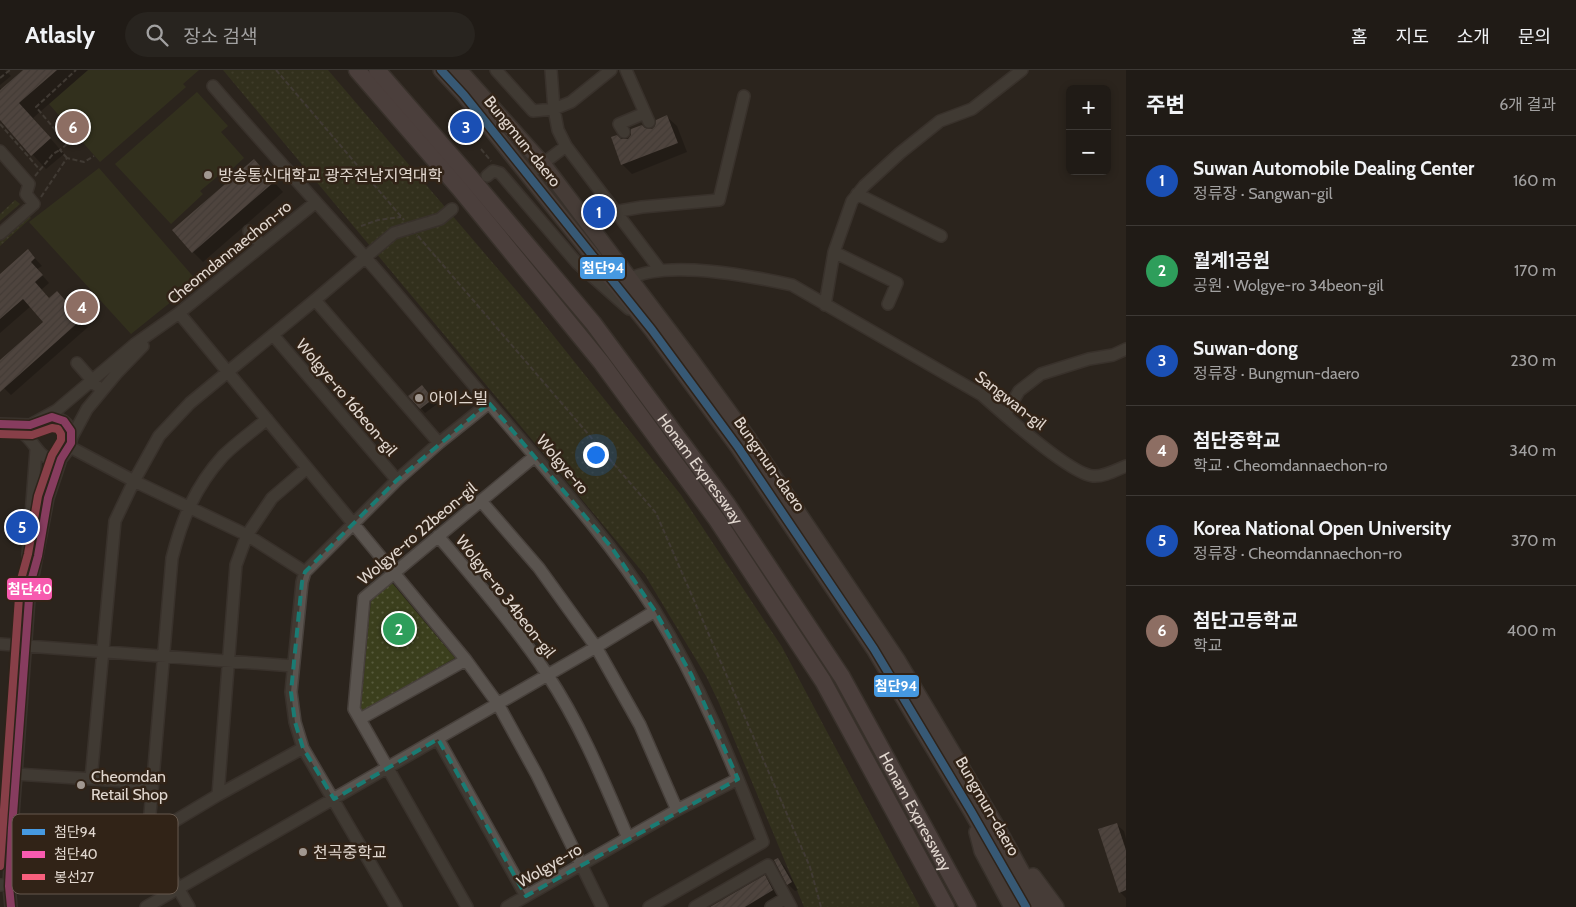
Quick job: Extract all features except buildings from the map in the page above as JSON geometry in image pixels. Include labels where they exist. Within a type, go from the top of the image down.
[{"type":"highway","name":"Honam Expressway","points":[[357,70],[459,188],[601,362],[717,520],[823,681],[946,907]]},
{"type":"highway","name":"Honam Expressway","points":[[377,70],[593,323],[727,504],[842,677],[968,907]]},
{"type":"highway","points":[[390,70],[427,113],[470,177]]},
{"type":"main road","name":"Bungmun-daero","points":[[441,70],[464,95],[652,330],[738,447],[874,649],[1026,907]]},
{"type":"main road","name":"Bungmun-daero","points":[[459,70],[543,164],[690,357],[748,438],[892,653],[997,827],[1042,907]]},
{"type":"main road","points":[[971,811],[982,852],[1012,907]]},
{"type":"main road","points":[[997,827],[1056,907]]},
{"type":"street","points":[[496,70],[533,111],[554,109],[571,102],[611,70]]},
{"type":"street","points":[[551,70],[554,109],[558,130],[566,146],[614,212],[660,270]]},
{"type":"street","points":[[626,70],[647,118],[630,126]]},
{"type":"street","points":[[826,305],[834,252],[852,201],[857,194],[900,153],[940,121],[972,109],[1022,70]]},
{"type":"street","name":"Wolgye-ro","points":[[213,86],[365,256],[612,548],[655,611],[691,674],[716,726],[763,842],[649,907]]},
{"type":"street","points":[[614,212],[642,207],[719,200],[744,96]]},
{"type":"street","points":[[528,175],[566,146]]},
{"type":"street","points":[[0,151],[29,184],[26,194],[34,204],[0,234]]},
{"type":"street","points":[[487,176],[493,171],[500,173],[577,263],[652,330]]},
{"type":"street","points":[[857,194],[941,236]]},
{"type":"street","name":"Cheomdannaechon-ro","points":[[162,327],[316,202]]},
{"type":"street","points":[[91,779],[101,651],[115,521],[134,480],[159,436],[190,403],[227,371],[273,335],[394,233],[440,219],[452,209]]},
{"type":"street","points":[[249,231],[262,245]]},
{"type":"street","points":[[834,252],[897,283],[888,304]]},
{"type":"street","name":"Sangwan-gil","points":[[629,279],[640,274],[660,270],[685,270],[763,279],[792,285],[982,395],[1067,464],[1094,476],[1126,466]]},
{"type":"street","points":[[315,300],[439,443]]},
{"type":"street","points":[[179,314],[466,660],[498,704],[537,775],[602,907]]},
{"type":"street","points":[[0,425],[30,425],[42,420],[68,402],[136,344],[162,327]]},
{"type":"street","points":[[30,584],[38,556],[48,498],[69,446],[87,409],[116,374],[162,327]]},
{"type":"street","name":"Wolgye-ro 16beon-gil","points":[[273,335],[396,480]]},
{"type":"street","points":[[1005,415],[1019,391],[1028,382],[1041,374],[1089,359],[1113,355],[1126,349]]},
{"type":"street","points":[[77,363],[102,392]]},
{"type":"street","name":"Wolgye-ro 16beon-gil","points":[[305,572],[396,480],[489,403]]},
{"type":"street","points":[[11,907],[4,886],[6,828],[16,774],[26,646],[30,584],[28,555],[34,447],[32,432],[42,420],[58,418],[68,425],[69,446]]},
{"type":"street","points":[[150,814],[172,558],[179,532],[189,506],[205,477],[224,455],[267,419]]},
{"type":"street","points":[[0,425],[24,434],[41,454],[52,458],[69,446]]},
{"type":"street","points":[[69,446],[247,535],[305,572],[302,582],[291,692],[295,722],[304,748],[396,907]]},
{"type":"street","name":"Wolgye-ro 22beon-gil","points":[[388,767],[354,709],[364,598],[535,456]]},
{"type":"street","points":[[218,795],[236,565],[247,535],[272,498],[308,468]]},
{"type":"street","points":[[481,501],[539,568],[596,647],[640,725],[677,810]]},
{"type":"street","name":"Wolgye-ro 34beon-gil","points":[[438,536],[497,605],[547,675],[591,753],[628,838]]},
{"type":"street","name":"Wolgye-ro 34beon-gil","points":[[178,888],[438,739],[655,611]]},
{"type":"street","points":[[0,644],[293,666]]},
{"type":"street","points":[[360,719],[466,660]]},
{"type":"street","points":[[438,739],[526,896]]},
{"type":"street","points":[[178,819],[304,748]]},
{"type":"street","points":[[388,767],[467,907]]},
{"type":"street","points":[[16,774],[153,783]]},
{"type":"street","name":"Wolgye-ro","points":[[507,907],[677,810],[738,779]]},
{"type":"street","points":[[695,907],[768,865],[789,902],[771,907]]},
{"type":"street","points":[[178,888],[189,907]]},
{"type":"street","name":"Wolgye-ro 34beon-gil","points":[[146,907],[168,894]]},
{"type":"path","points":[[0,78],[10,70]]},
{"type":"path","points":[[29,184],[53,154],[67,144],[36,107],[76,70]]},
{"type":"path","points":[[276,70],[656,513],[810,866],[821,907]]},
{"type":"path","points":[[0,124],[40,170]]},
{"type":"path","points":[[60,150],[67,158],[84,162],[94,156]]},
{"type":"path","points":[[34,204],[40,199],[67,158]]},
{"type":"path","points":[[361,226],[378,220],[401,217]]},
{"type":"highlighted area","points":[[489,403],[612,548],[655,611],[691,674],[738,779],[526,896],[438,739],[334,799],[303,748],[295,722],[291,692],[302,582],[305,572],[397,480]]},
{"type":"green space","points":[[88,70],[199,70],[183,84],[186,87],[100,162],[49,104]]},
{"type":"green space","points":[[223,70],[328,70],[533,310],[681,495],[782,647],[920,907],[804,907],[719,703],[706,676],[645,575]]},
{"type":"green space","points":[[197,92],[228,126],[221,132],[244,158],[221,179],[218,176],[200,191],[203,194],[171,224],[115,164]]},
{"type":"green space","points":[[99,168],[197,281],[131,334],[29,222]]},
{"type":"green space","points":[[15,200],[20,204],[0,221],[0,214]]},
{"type":"green space","points":[[27,213],[31,218],[0,246],[0,237]]},
{"type":"green space","points":[[389,584],[393,584],[455,658],[362,711],[371,599]]},
{"type":"transit line","name":"첨단94","points":[[441,70],[464,95],[652,330],[738,447],[874,649],[1026,907]]},
{"type":"transit line","name":"첨단40","points":[[0,424],[30,425],[52,417],[64,421],[71,431],[71,443],[61,459],[48,498],[38,556],[30,585],[13,814]]},
{"type":"transit line","name":"봉선27","points":[[0,434],[32,435],[52,428],[58,429],[61,434],[61,440],[52,455],[38,496],[28,554],[20,583],[0,866]]},
{"type":"transit line","name":"첨단40","points":[[11,907],[9,886],[12,828]]},
{"type":"place","name":"첨단고등학교","points":[[73,127]]},
{"type":"place","name":"Suwan-dong","points":[[466,127]]},
{"type":"place","name":"방송통신대학교 광주전남지역대학","points":[[208,175]]},
{"type":"place","name":"Suwan Automobile Dealing Center","points":[[599,212]]},
{"type":"place","name":"첨단중학교","points":[[82,307]]},
{"type":"place","name":"아이스빌","points":[[419,398]]},
{"type":"place","name":"Korea National Open University","points":[[22,527]]},
{"type":"place","name":"월계1공원","points":[[399,629]]},
{"type":"place","name":"Cheomdan Retail Shop","points":[[81,785]]},
{"type":"place","name":"천곡중학교","points":[[303,852]]}]
